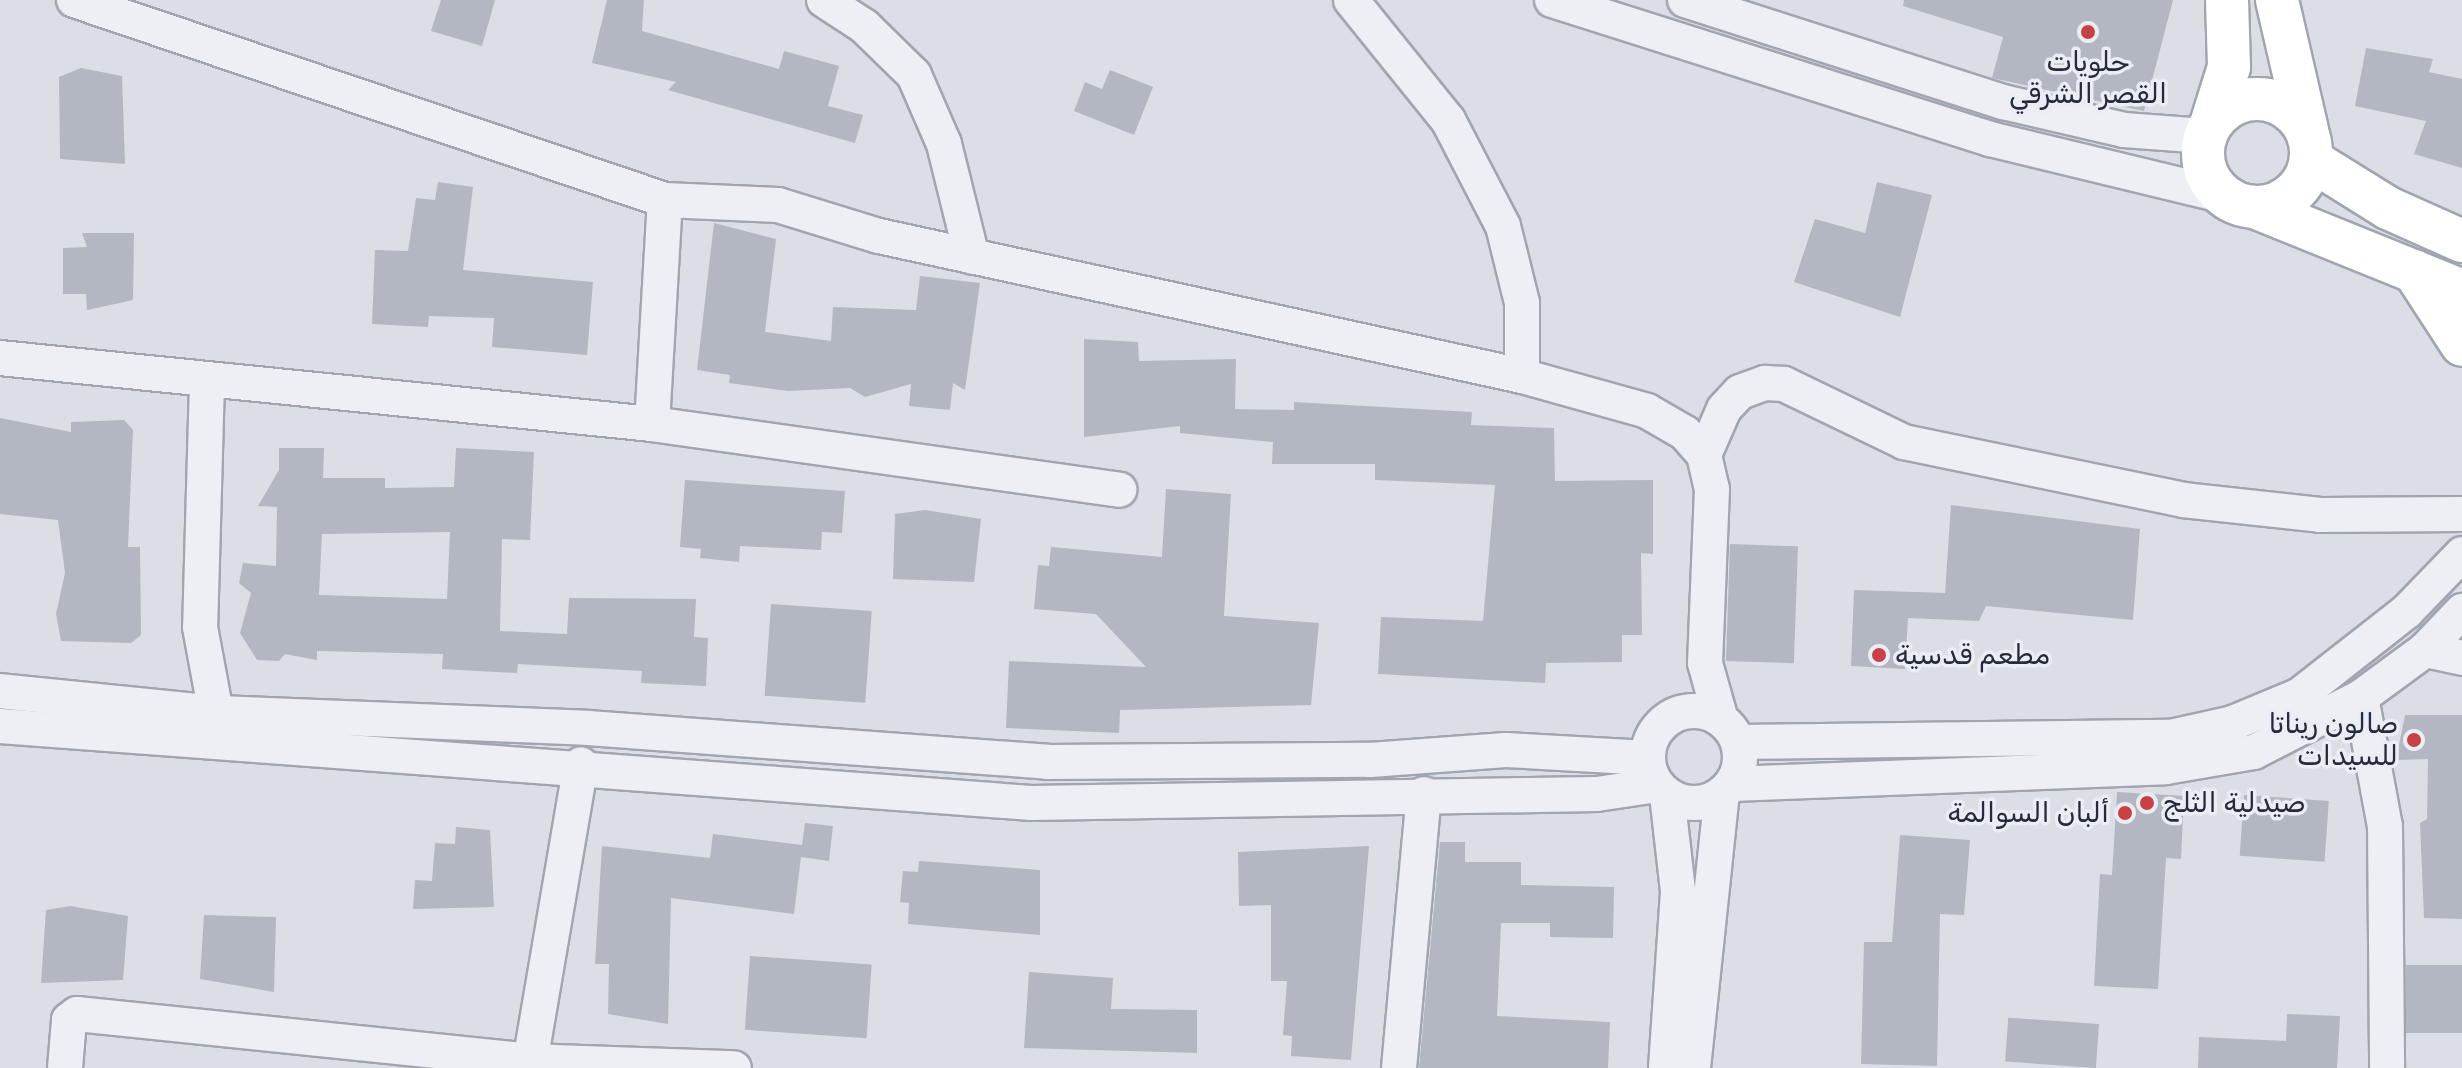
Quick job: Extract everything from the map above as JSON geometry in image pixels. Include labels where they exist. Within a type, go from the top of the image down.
[{"type":"main road","points":[[2227,0],[2229,67],[2209,129],[2205,170],[2241,202],[2411,266],[2462,291]]},
{"type":"main road","points":[[2241,202],[2299,188],[2310,147],[2277,0]]},
{"type":"main road","points":[[2209,129],[2256,98],[2288,108],[2310,147],[2388,208],[2462,241]]},
{"type":"main road","points":[[2411,266],[2462,345]]},
{"type":"street","points":[[74,0],[665,200],[778,205],[972,257],[1522,376],[1647,411],[1685,433],[1704,455],[1712,489],[1705,663],[1730,731],[1727,789],[1693,1068]]},
{"type":"street","points":[[824,0],[864,26],[914,75],[944,144],[972,257]]},
{"type":"street","points":[[1351,0],[1448,120],[1503,226],[1522,303],[1522,376]]},
{"type":"street","points":[[1552,0],[1990,139],[2241,202]]},
{"type":"street","points":[[1685,0],[2003,102],[2124,130],[2209,129]]},
{"type":"street","points":[[652,424],[665,200]]},
{"type":"street","points":[[0,358],[652,424],[1119,490]]},
{"type":"street","points":[[207,381],[200,627],[219,728]]},
{"type":"street","points":[[1704,455],[1724,409],[1740,392],[1765,383],[1784,384],[1904,442],[2183,500],[2320,515],[2462,514]]},
{"type":"street","points":[[1679,713],[1730,731],[2170,737],[2233,723],[2300,695],[2407,611],[2462,554]]},
{"type":"street","points":[[0,726],[588,728],[1048,762],[1370,760],[1506,750],[1657,779],[1694,803],[1727,789],[2210,761],[2313,728],[2425,650],[2462,611]]},
{"type":"street","points":[[2425,650],[2462,658]]},
{"type":"street","points":[[1666,1068],[1678,891],[1657,779],[1656,731],[1679,713],[1705,663]]},
{"type":"street","points":[[0,691],[219,728],[581,764],[1031,803],[1424,794],[1597,794],[1657,779]]},
{"type":"street","points":[[2361,697],[2385,826],[2387,1068]]},
{"type":"street","points":[[529,1065],[581,764]]},
{"type":"street","points":[[1399,1068],[1424,794]]},
{"type":"street","points":[[65,1068],[69,1020],[77,1014],[529,1065],[734,1068]]},
{"type":"building","points":[[441,0],[495,0],[482,46],[431,31]]},
{"type":"building","points":[[607,0],[644,0],[642,31],[779,69],[784,51],[839,66],[828,106],[863,115],[855,143],[668,90],[676,82],[592,63]]},
{"type":"building","points":[[1904,0],[2173,0],[2144,111],[1992,78],[2003,37],[1903,6]]},
{"type":"building","points":[[2366,48],[2433,59],[2429,72],[2462,79],[2462,168],[2414,154],[2426,121],[2355,106]]},
{"type":"building","points":[[81,68],[122,76],[125,164],[60,159],[59,77]]},
{"type":"building","points":[[1110,70],[1153,87],[1134,135],[1074,111],[1085,82],[1102,89]]},
{"type":"building","points":[[438,182],[473,187],[463,270],[593,282],[587,355],[492,347],[494,318],[429,316],[428,327],[372,324],[375,250],[408,251],[416,198],[435,200]]},
{"type":"building","points":[[1877,182],[1932,195],[1900,317],[1794,282],[1815,219],[1865,233]]},
{"type":"building","points":[[714,223],[776,239],[765,332],[831,341],[833,307],[916,310],[920,276],[980,283],[965,390],[953,383],[950,410],[909,406],[911,384],[865,397],[850,388],[788,391],[729,383],[730,375],[697,370]]},
{"type":"building","points":[[82,233],[134,233],[133,300],[87,310],[86,294],[63,294],[63,248],[87,247]]},
{"type":"building","points":[[1084,339],[1138,342],[1139,361],[1236,359],[1235,409],[1294,410],[1294,402],[1472,412],[1471,425],[1554,428],[1555,481],[1653,480],[1653,554],[1641,553],[1642,635],[1622,635],[1622,662],[1546,663],[1545,683],[1378,674],[1381,617],[1483,621],[1495,485],[1375,480],[1375,464],[1272,464],[1273,442],[1180,433],[1180,426],[1084,437]]},
{"type":"building","points":[[0,418],[71,432],[71,422],[124,420],[133,430],[128,547],[140,547],[141,635],[131,643],[61,641],[56,614],[65,573],[58,520],[0,514]]},
{"type":"building","points":[[279,448],[324,448],[323,478],[385,478],[385,488],[454,487],[456,448],[534,452],[530,540],[502,539],[500,631],[567,634],[569,598],[696,599],[694,637],[708,638],[706,686],[641,683],[642,671],[518,664],[517,673],[442,669],[443,654],[317,651],[317,660],[285,654],[279,661],[257,660],[240,633],[251,593],[239,583],[243,563],[276,566],[277,507],[258,506],[279,470]],"holes":[[[450,532],[447,599],[319,595],[322,534]]]},
{"type":"building","points":[[685,480],[845,491],[842,533],[822,532],[821,550],[740,546],[739,562],[700,558],[701,549],[680,547]]},
{"type":"building","points":[[1166,489],[1231,494],[1224,616],[1319,623],[1311,705],[1120,710],[1119,733],[1006,728],[1009,661],[1146,667],[1096,614],[1034,609],[1038,565],[1049,566],[1051,547],[1162,557]]},
{"type":"building","points":[[1951,505],[2140,529],[2133,620],[1986,606],[1979,621],[1908,618],[1905,669],[1851,666],[1854,590],[1945,593]]},
{"type":"building","points":[[925,510],[981,519],[974,582],[893,579],[895,514]]},
{"type":"building","points":[[1730,544],[1798,546],[1794,663],[1726,661]]},
{"type":"building","points":[[771,604],[872,611],[865,703],[765,696]]},
{"type":"building","points":[[2405,715],[2462,715],[2462,919],[2424,918],[2420,823],[2427,819],[2428,759],[2396,760]]},
{"type":"building","points":[[2117,792],[2184,796],[2181,859],[2166,858],[2158,989],[2094,986],[2100,874],[2112,875]]},
{"type":"building","points":[[2244,795],[2329,801],[2325,862],[2240,856]]},
{"type":"building","points":[[805,823],[833,826],[829,861],[801,857],[794,914],[671,898],[668,1024],[608,1014],[609,964],[595,964],[602,846],[710,858],[713,834],[802,845]]},
{"type":"building","points":[[456,827],[490,830],[494,907],[413,909],[415,880],[432,881],[435,843],[455,844]]},
{"type":"building","points":[[1900,835],[1970,840],[1964,915],[1940,914],[1937,1066],[1861,1064],[1864,942],[1892,942]]},
{"type":"building","points":[[1440,842],[1465,842],[1465,862],[1521,862],[1521,885],[1614,887],[1613,938],[1550,937],[1550,923],[1501,923],[1497,1016],[1610,1022],[1608,1068],[1419,1068]]},
{"type":"building","points":[[1369,846],[1351,1060],[1291,1056],[1292,1036],[1283,1035],[1287,981],[1271,981],[1271,905],[1239,906],[1238,852]]},
{"type":"building","points":[[919,861],[1040,870],[1040,935],[908,924],[909,903],[900,902],[903,871],[918,872]]},
{"type":"building","points":[[70,906],[128,916],[123,980],[41,983],[46,910]]},
{"type":"building","points":[[204,915],[276,917],[274,992],[200,979]]},
{"type":"building","points":[[750,956],[872,965],[867,1038],[745,1030]]},
{"type":"building","points":[[2406,965],[2462,965],[2462,1033],[2406,1033]]},
{"type":"building","points":[[1029,972],[1113,978],[1111,1009],[1197,1010],[1197,1053],[1024,1048]]},
{"type":"building","points":[[2287,1014],[2340,1016],[2337,1068],[2198,1068],[2199,1037],[2286,1041]]},
{"type":"building","points":[[2008,1018],[2099,1024],[2096,1068],[2005,1062]]},
{"type":"place","name":"حلويات القصر الشرقي","points":[[2088,32]]},
{"type":"place","name":"مطعم قدسية","points":[[1879,655]]},
{"type":"place","name":"صالون ريناتا للسيدات","points":[[2414,740]]},
{"type":"place","name":"صيدلية الثلج","points":[[2147,803]]},
{"type":"place","name":"ألبان السوالمة","points":[[2125,813]]}]
